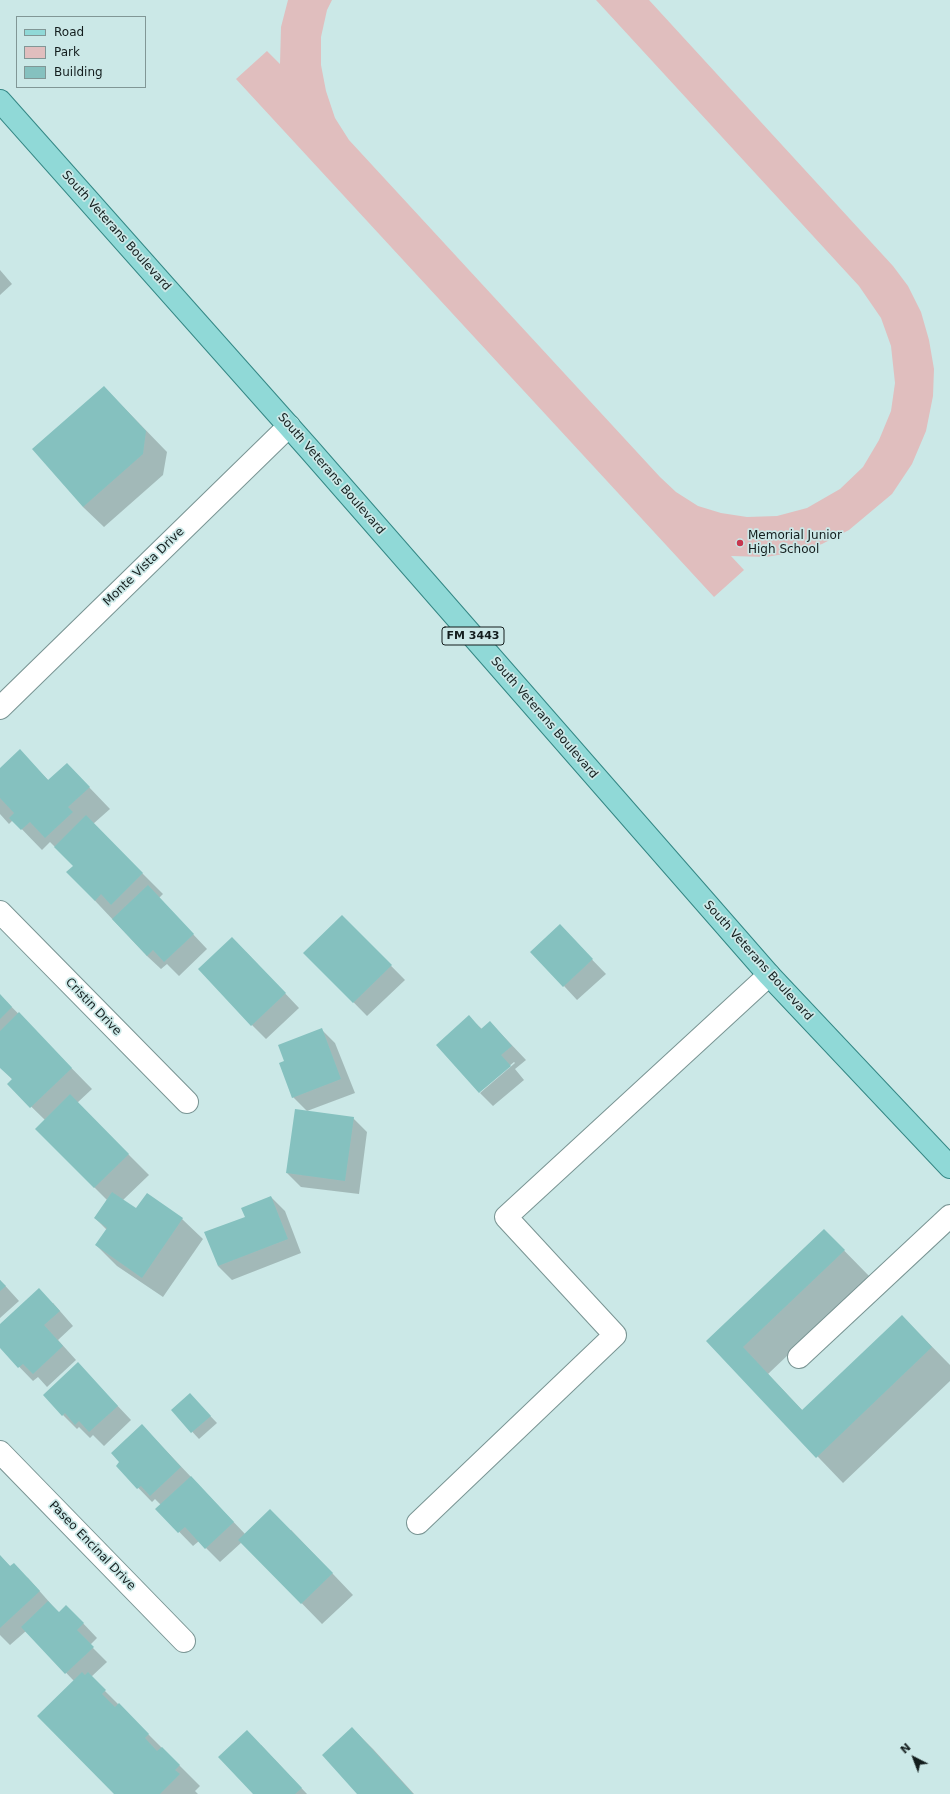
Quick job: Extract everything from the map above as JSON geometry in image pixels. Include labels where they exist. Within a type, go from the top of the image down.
[{"type":"main road","name":"South Veterans Boulevard","points":[[0,101],[288,426],[769,975],[950,1167]]},
{"type":"street","name":"Monte Vista Drive","points":[[0,708],[288,426]]},
{"type":"street","name":"Cristin Drive","points":[[0,912],[187,1102]]},
{"type":"street","points":[[418,1523],[614,1335],[506,1216],[769,975]]},
{"type":"street","points":[[799,1357],[950,1216]]},
{"type":"street","name":"Paseo Encinal Drive","points":[[0,1452],[184,1641]]},
{"type":"green space","points":[[288,0],[332,0],[327,10],[321,37],[321,65],[326,91],[335,118],[349,140],[660,477],[676,492],[698,506],[721,513],[747,517],[777,516],[807,508],[840,489],[863,467],[879,440],[891,411],[895,383],[891,346],[881,318],[859,286],[596,0],[649,0],[893,266],[908,286],[921,312],[929,340],[934,369],[933,396],[926,431],[912,464],[892,494],[849,530],[822,544],[796,552],[766,557],[731,556],[744,570],[714,597],[236,79],[267,51],[280,64],[281,27]]},
{"type":"building","points":[[104,386],[146,431],[143,454],[83,507],[32,449]]},
{"type":"building","points":[[20,749],[48,780],[67,763],[90,787],[68,807],[73,812],[45,838],[30,822],[21,830],[9,818],[14,813],[0,798],[0,768]]},
{"type":"building","points":[[86,815],[143,873],[111,905],[101,894],[95,901],[66,872],[73,866],[54,847]]},
{"type":"building","points":[[148,885],[194,934],[164,962],[153,950],[147,956],[112,919]]},
{"type":"building","points":[[342,915],[392,965],[353,1003],[303,953]]},
{"type":"building","points":[[560,924],[593,959],[563,987],[530,952]]},
{"type":"building","points":[[232,937],[286,993],[251,1026],[198,969]]},
{"type":"building","points":[[0,994],[12,1007],[0,1019]]},
{"type":"building","points":[[19,1012],[72,1068],[30,1108],[7,1084],[12,1079],[0,1068],[0,1031]]},
{"type":"building","points":[[469,1015],[481,1029],[490,1021],[512,1046],[501,1055],[511,1066],[479,1093],[436,1045]]},
{"type":"building","points":[[322,1028],[341,1079],[292,1098],[279,1063],[284,1061],[278,1045]]},
{"type":"building","points":[[70,1094],[129,1154],[94,1188],[35,1129]]},
{"type":"building","points":[[295,1109],[354,1117],[345,1181],[286,1173]]},
{"type":"building","points":[[112,1192],[136,1208],[147,1193],[183,1218],[142,1278],[95,1245],[107,1228],[94,1218]]},
{"type":"building","points":[[271,1196],[288,1239],[218,1266],[204,1232],[245,1217],[241,1208]]},
{"type":"building","points":[[824,1229],[845,1250],[743,1347],[802,1410],[902,1315],[932,1347],[816,1458],[706,1341]]},
{"type":"building","points":[[0,1280],[6,1286],[0,1291]]},
{"type":"building","points":[[39,1288],[60,1311],[44,1325],[63,1346],[33,1374],[23,1364],[18,1368],[0,1348],[0,1324]]},
{"type":"building","points":[[78,1362],[118,1406],[89,1432],[79,1421],[75,1425],[65,1413],[62,1416],[43,1395]]},
{"type":"building","points":[[190,1393],[211,1416],[191,1433],[171,1410]]},
{"type":"building","points":[[142,1424],[181,1467],[150,1496],[141,1486],[137,1489],[116,1466],[119,1462],[111,1453]]},
{"type":"building","points":[[191,1476],[234,1522],[205,1549],[185,1527],[178,1533],[155,1509]]},
{"type":"building","points":[[270,1509],[333,1573],[301,1604],[238,1540]]},
{"type":"building","points":[[0,1555],[10,1566],[14,1563],[40,1591],[0,1628]]},
{"type":"building","points":[[48,1601],[59,1612],[66,1605],[84,1623],[77,1630],[94,1647],[65,1674],[21,1627]]},
{"type":"building","points":[[82,1672],[85,1675],[88,1672],[106,1690],[102,1694],[115,1707],[119,1703],[149,1734],[145,1738],[157,1751],[162,1747],[180,1765],[175,1770],[180,1774],[160,1794],[114,1794],[37,1716]]},
{"type":"building","points":[[352,1727],[413,1794],[357,1794],[322,1755]]},
{"type":"building","points":[[247,1730],[302,1788],[295,1794],[253,1794],[218,1757]]},
{"type":"place","name":"Memorial Junior High School","points":[[740,543]]}]
